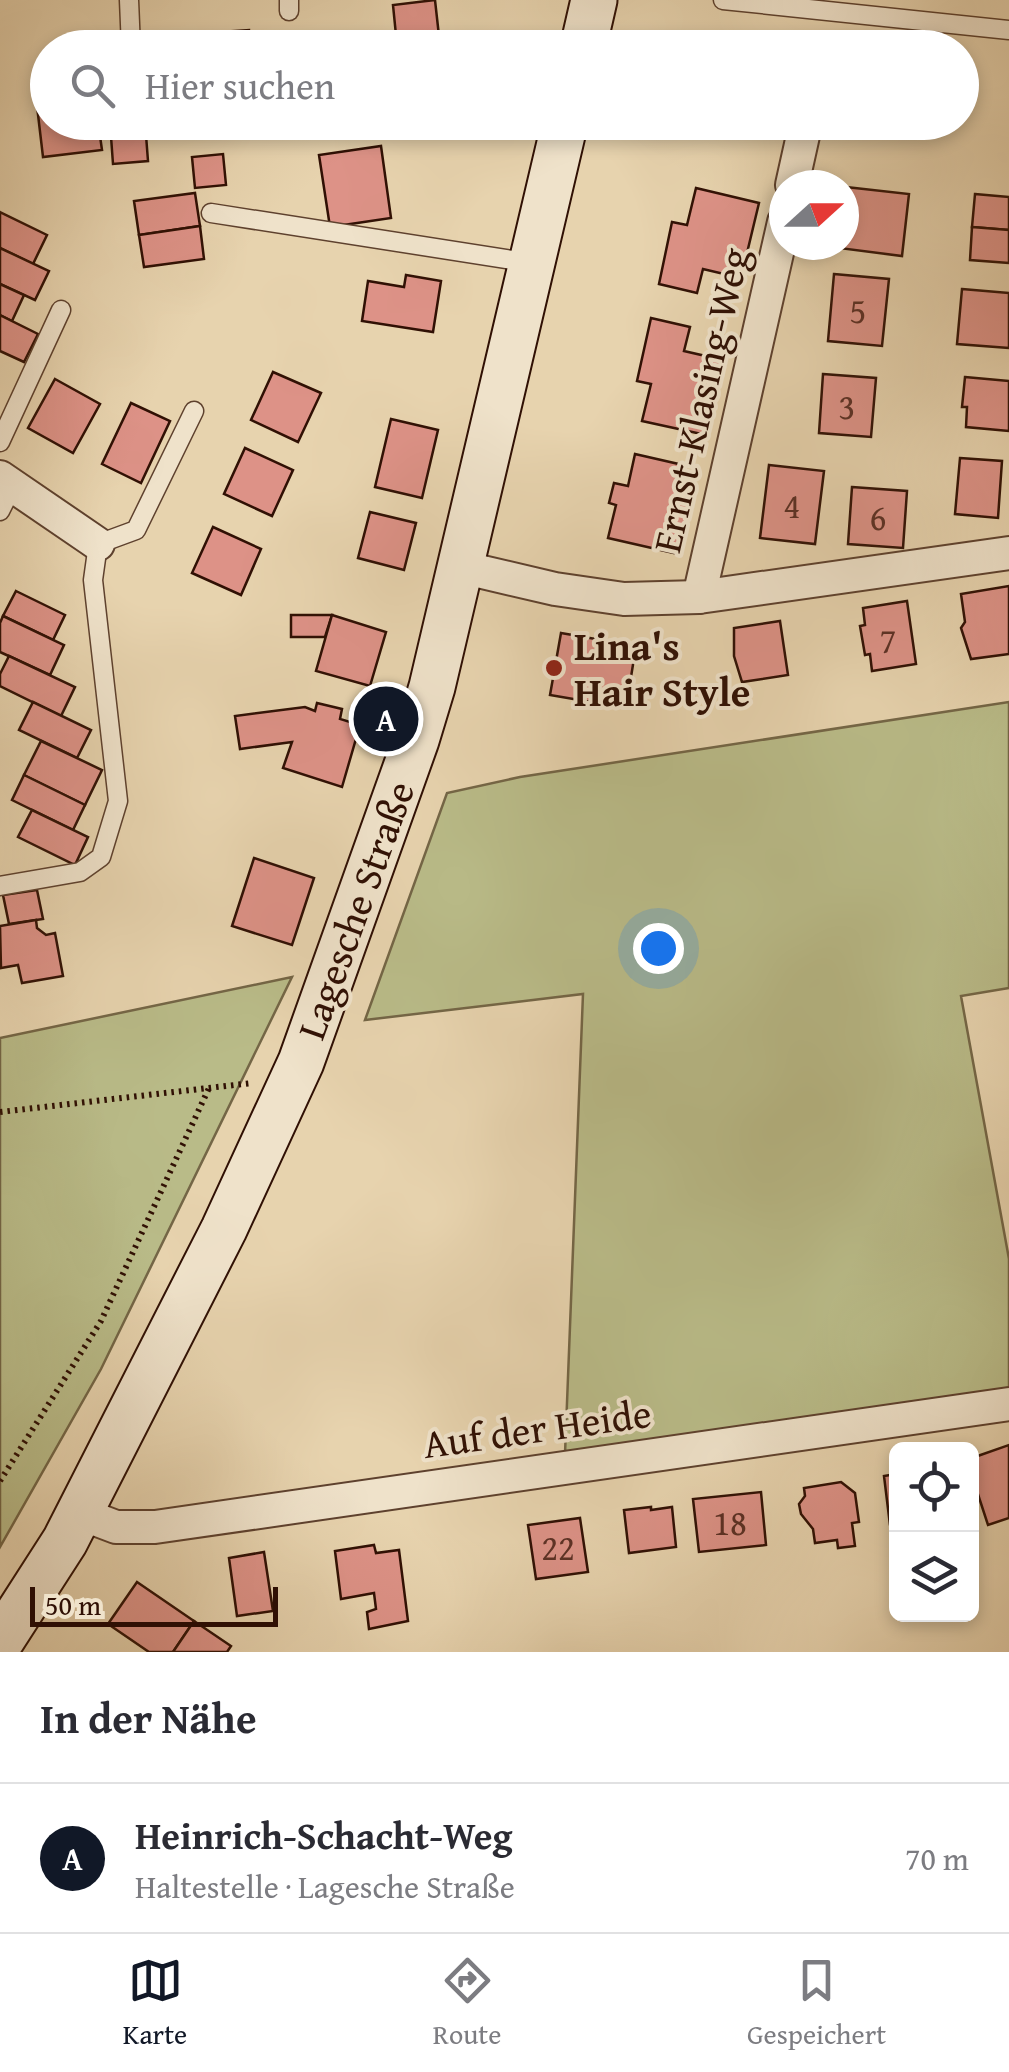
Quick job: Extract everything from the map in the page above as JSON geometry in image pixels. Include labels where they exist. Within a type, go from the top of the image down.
[{"type":"street","points":[[587,30],[594,0]]},
{"type":"street","name":"Lagesche Straße","points":[[0,1642],[79,1512],[224,1229],[301,1062],[416,740],[461,567],[561,140]]},
{"type":"street","points":[[795,170],[802,140]]},
{"type":"street","name":"Ernst-Klasing-Weg","points":[[698,597],[775,260]]},
{"type":"street","points":[[4,491],[98,544]]},
{"type":"street","points":[[461,567],[555,589],[624,599],[698,597],[1009,553]]},
{"type":"street","name":"Auf der Heide","points":[[79,1512],[116,1527],[155,1527],[1009,1404]]},
{"type":"lane","points":[[129,0],[130,30]]},
{"type":"lane","points":[[723,0],[1009,30]]},
{"type":"lane","points":[[211,213],[532,263]]},
{"type":"lane","points":[[0,442],[62,310]]},
{"type":"lane","points":[[0,886],[80,872],[101,857],[118,801],[93,580],[98,544],[136,530],[194,411]]},
{"type":"path","points":[[0,1112],[255,1083],[288,1087]]},
{"type":"path","points":[[0,1482],[101,1322],[209,1088]]},
{"type":"green space","points":[[1009,702],[1009,988],[961,996],[1009,1259],[1009,1391],[565,1454],[583,994],[365,1020],[447,793],[520,777]]},
{"type":"green space","points":[[292,977],[101,1369],[0,1547],[0,1038]]},
{"type":"building","points":[[435,0],[438,30],[396,30],[393,5]]},
{"type":"building","points":[[41,140],[101,140],[102,150],[43,157]]},
{"type":"building","points":[[111,140],[146,140],[148,161],[113,164]]},
{"type":"building","points":[[381,146],[391,218],[330,227],[319,155]]},
{"type":"building","points":[[223,154],[226,185],[195,188],[192,157]]},
{"type":"building","points":[[696,188],[759,203],[741,278],[703,269],[697,293],[659,284],[672,222],[687,225]]},
{"type":"building","points":[[859,188],[909,194],[902,256],[859,251]]},
{"type":"building","points":[[195,193],[200,226],[139,235],[134,201]]},
{"type":"building","points":[[975,194],[1009,197],[1009,230],[972,227]]},
{"type":"building","points":[[0,212],[47,235],[33,264],[0,248]]},
{"type":"building","points":[[200,226],[204,259],[144,267],[139,235]]},
{"type":"building","points":[[972,227],[1009,230],[1009,263],[970,260]]},
{"type":"building","points":[[0,248],[49,271],[35,300],[0,284]]},
{"type":"building","points":[[834,274],[889,279],[882,346],[828,341]]},
{"type":"building","points":[[406,275],[441,281],[433,332],[362,321],[368,281],[404,287]]},
{"type":"building","points":[[0,284],[24,295],[12,321],[0,315]]},
{"type":"building","points":[[962,289],[1009,293],[1009,348],[957,344]]},
{"type":"building","points":[[0,315],[38,334],[24,362],[0,351]]},
{"type":"building","points":[[651,318],[690,327],[684,351],[723,360],[706,435],[642,421],[651,384],[637,381]]},
{"type":"building","points":[[273,372],[321,393],[298,442],[251,420]]},
{"type":"building","points":[[823,374],[876,378],[871,437],[819,433]]},
{"type":"building","points":[[965,377],[1009,381],[1009,431],[966,427],[967,407],[962,407]]},
{"type":"building","points":[[55,379],[100,404],[73,453],[28,428]]},
{"type":"building","points":[[131,403],[170,421],[141,483],[102,464]]},
{"type":"building","points":[[391,419],[438,430],[422,498],[375,487]]},
{"type":"building","points":[[245,448],[293,470],[272,516],[224,494]]},
{"type":"building","points":[[635,454],[683,465],[681,472],[696,476],[678,554],[608,538],[616,505],[609,503],[614,483],[628,486]]},
{"type":"building","points":[[960,458],[1002,461],[998,518],[955,514]]},
{"type":"building","points":[[769,465],[824,471],[815,544],[760,538]]},
{"type":"building","points":[[852,487],[907,491],[903,548],[848,544]]},
{"type":"building","points":[[370,512],[416,523],[404,570],[358,558]]},
{"type":"building","points":[[213,527],[261,549],[241,595],[192,573]]},
{"type":"building","points":[[1009,586],[1009,654],[971,659],[961,628],[965,622],[961,594]]},
{"type":"building","points":[[16,591],[65,615],[53,640],[3,616]]},
{"type":"building","points":[[907,601],[916,664],[872,671],[860,626],[865,625],[863,608]]},
{"type":"building","points":[[291,615],[332,615],[325,637],[291,637]]},
{"type":"building","points":[[332,615],[386,632],[370,686],[316,671]]},
{"type":"building","points":[[3,616],[64,645],[50,675],[0,652]]},
{"type":"building","points":[[780,621],[788,675],[742,682],[734,656],[734,628]]},
{"type":"building","points":[[561,633],[636,646],[626,708],[550,695]]},
{"type":"building","points":[[9,656],[75,687],[61,716],[0,686],[0,674]]},
{"type":"building","points":[[33,702],[91,730],[77,758],[19,730]]},
{"type":"building","points":[[317,703],[342,709],[340,719],[360,725],[342,787],[283,768],[292,742],[240,749],[235,716],[305,707],[315,711]]},
{"type":"building","points":[[41,741],[102,770],[85,805],[24,775]]},
{"type":"building","points":[[24,775],[85,805],[73,830],[12,800]]},
{"type":"building","points":[[32,810],[88,837],[75,865],[18,837]]},
{"type":"building","points":[[254,858],[314,878],[292,945],[232,926]]},
{"type":"building","points":[[37,890],[43,919],[9,924],[3,895]]},
{"type":"building","points":[[36,920],[37,928],[46,935],[55,933],[63,976],[22,983],[18,965],[1,968],[0,926]]},
{"type":"building","points":[[1009,1445],[1009,1518],[988,1525],[979,1497],[979,1456]]},
{"type":"building","points":[[889,1475],[889,1517],[884,1476]]},
{"type":"building","points":[[841,1482],[855,1493],[859,1522],[852,1523],[855,1546],[838,1548],[837,1540],[815,1543],[813,1529],[801,1514],[799,1504],[805,1496],[804,1488]]},
{"type":"building","points":[[761,1492],[766,1545],[699,1552],[693,1499]]},
{"type":"building","points":[[672,1507],[676,1547],[629,1553],[624,1510]]},
{"type":"building","points":[[580,1518],[588,1572],[536,1579],[528,1525]]},
{"type":"building","points":[[374,1545],[376,1553],[399,1550],[408,1621],[369,1629],[367,1612],[376,1609],[374,1593],[341,1599],[335,1551]]},
{"type":"building","points":[[264,1552],[273,1611],[237,1616],[229,1558]]},
{"type":"building","points":[[137,1582],[194,1621],[173,1652],[149,1652],[108,1624]]},
{"type":"building","points":[[194,1621],[231,1646],[227,1652],[173,1652]]},
{"type":"place","name":"Lina's Hair Style","points":[[554,668]]},
{"type":"place","name":"Heinrich-Schacht-Weg","points":[[386,719]]}]
